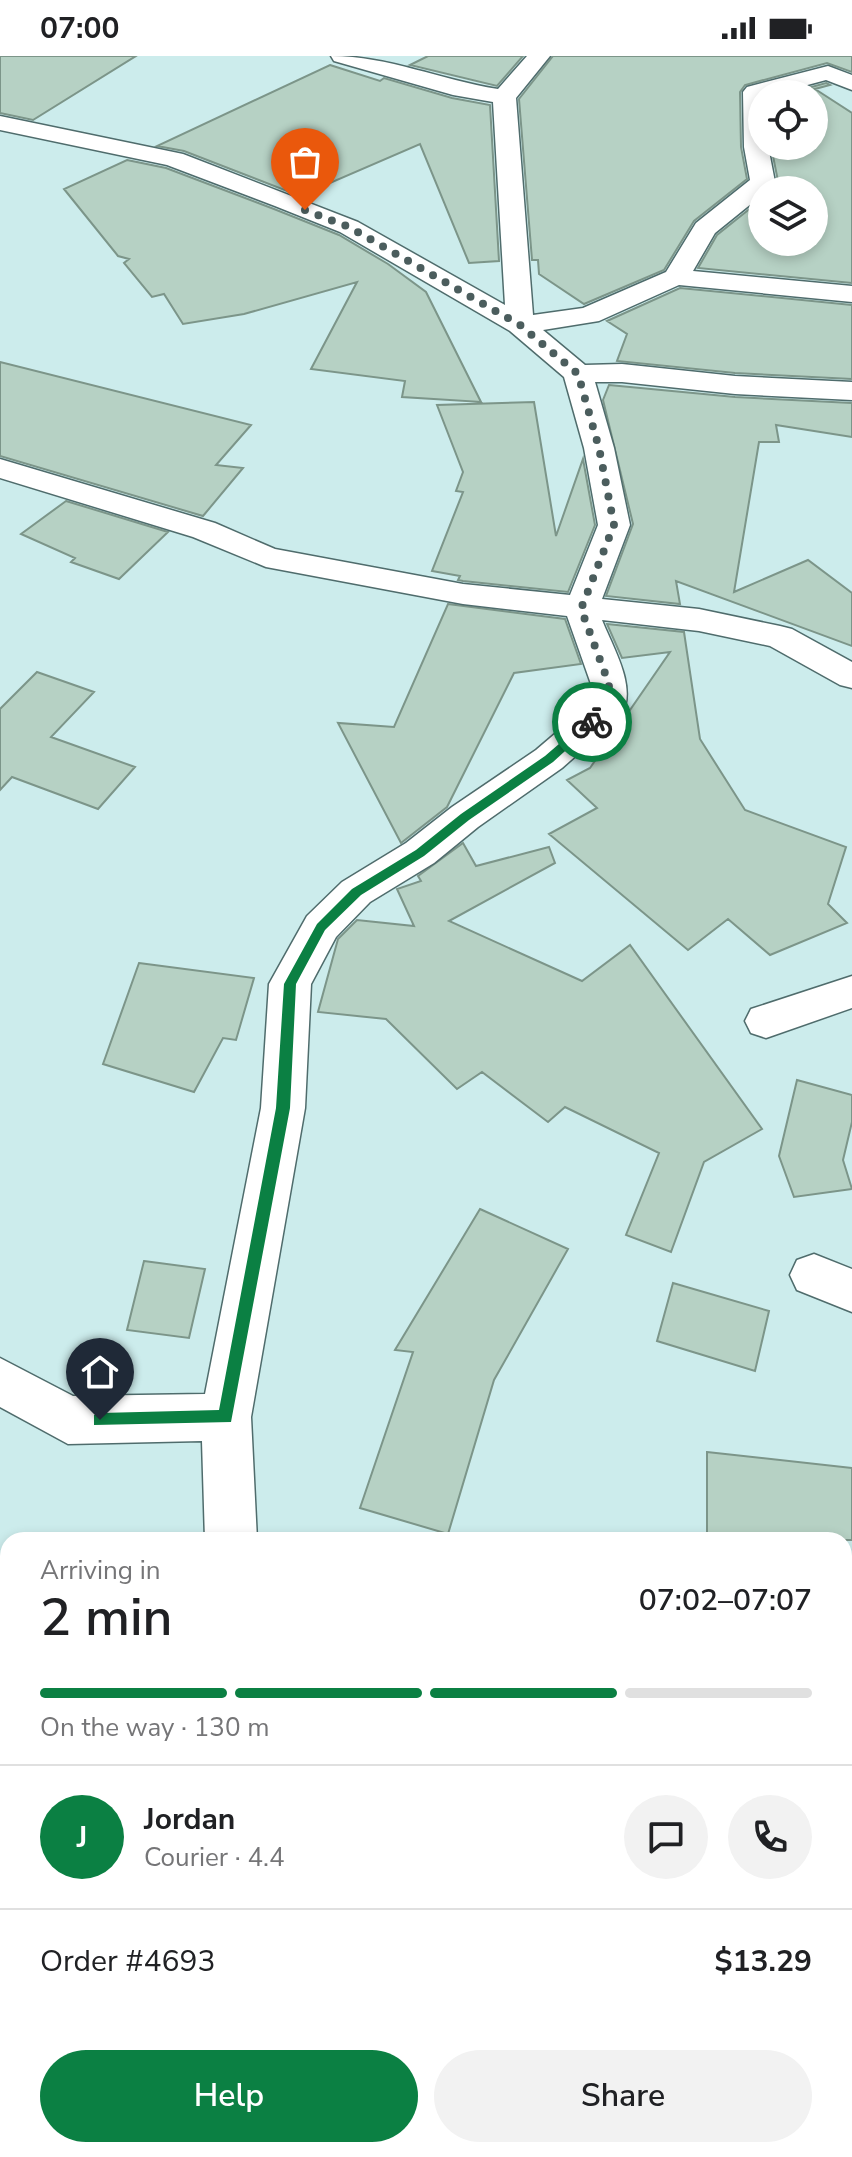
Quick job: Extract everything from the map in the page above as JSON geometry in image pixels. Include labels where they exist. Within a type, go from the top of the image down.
[{"type":"street","points":[[342,56],[416,79],[504,97]]},
{"type":"street","points":[[520,325],[504,97],[539,56]]},
{"type":"street","points":[[676,277],[705,228],[763,182],[756,147],[755,92],[828,73],[852,83]]},
{"type":"street","points":[[0,123],[174,159],[284,201],[349,227],[520,325],[578,374],[599,448],[614,525],[581,609],[609,684],[608,708],[549,759],[465,817],[420,853],[356,892],[321,927],[290,984],[283,1108],[226,1417],[231,1532]]},
{"type":"street","points":[[520,325],[589,315],[676,277],[852,294]]},
{"type":"street","points":[[578,374],[622,373],[735,385],[852,391]]},
{"type":"street","points":[[0,468],[204,530],[266,557],[378,580],[581,609],[699,620],[780,637],[852,677]]},
{"type":"street","points":[[766,1021],[852,992]]},
{"type":"street","points":[[0,1381],[68,1420],[226,1417]]},
{"type":"building","points":[[0,56],[136,56],[33,120],[0,113]]},
{"type":"building","points":[[428,56],[523,56],[497,86],[410,65]]},
{"type":"building","points":[[553,56],[852,56],[852,72],[827,63],[764,80],[748,80],[740,92],[741,147],[747,179],[694,221],[664,270],[584,304],[539,274],[538,260],[532,260],[519,99]]},
{"type":"building","points":[[330,65],[380,81],[384,78],[452,98],[490,105],[499,261],[469,263],[420,144],[300,196],[184,151],[157,146]]},
{"type":"building","points":[[828,97],[852,113],[852,283],[698,268],[717,235],[748,210],[748,256],[828,256],[828,176],[777,176],[774,160],[828,160]]},
{"type":"building","points":[[127,160],[166,168],[274,209],[339,235],[388,264],[426,292],[481,402],[402,397],[405,381],[311,369],[357,282],[244,314],[183,324],[164,294],[152,297],[124,263],[129,259],[118,256],[64,189]]},
{"type":"building","points":[[680,288],[852,305],[852,379],[735,373],[617,361],[627,334],[607,321]]},
{"type":"building","points":[[0,362],[251,425],[216,465],[243,468],[203,516],[0,456]]},
{"type":"building","points":[[609,385],[735,397],[852,403],[852,437],[776,425],[779,442],[759,442],[734,592],[808,560],[852,593],[852,646],[676,581],[680,604],[606,596],[633,524],[603,400]]},
{"type":"building","points":[[534,402],[556,536],[583,459],[595,525],[568,592],[463,581],[458,580],[460,576],[432,571],[463,492],[456,491],[463,472],[437,405]]},
{"type":"building","points":[[66,501],[168,532],[119,579],[71,562],[75,558],[21,534]]},
{"type":"building","points":[[448,604],[565,619],[581,664],[514,673],[447,807],[401,843],[338,723],[394,727]]},
{"type":"building","points":[[607,624],[684,632],[700,739],[745,810],[846,847],[828,904],[847,923],[770,955],[728,919],[688,950],[549,834],[597,808],[567,780],[590,768],[670,652],[622,658]]},
{"type":"building","points":[[37,672],[94,692],[51,737],[135,767],[98,809],[12,777],[0,790],[0,709]]},
{"type":"building","points":[[463,843],[476,866],[549,847],[555,863],[449,921],[582,981],[630,945],[762,1129],[704,1162],[671,1252],[626,1235],[659,1153],[565,1107],[548,1122],[482,1072],[457,1089],[386,1019],[318,1012],[338,939],[357,920],[414,926],[397,889],[421,881],[418,876]]},
{"type":"building","points":[[139,963],[254,978],[236,1040],[223,1038],[194,1092],[103,1064]]},
{"type":"building","points":[[797,1080],[852,1095],[852,1122],[843,1160],[852,1189],[794,1197],[779,1156]]},
{"type":"building","points":[[480,1209],[568,1249],[494,1380],[449,1532],[360,1508],[413,1352],[395,1350]]},
{"type":"building","points":[[144,1261],[205,1269],[189,1338],[127,1330]]},
{"type":"building","points":[[673,1283],[769,1311],[755,1371],[657,1341]]},
{"type":"building","points":[[707,1452],[852,1468],[852,1532],[707,1532]]},
{"type":"way so far","points":[[305,210],[349,227],[520,325],[578,374],[599,448],[614,525],[581,609],[609,684],[608,708],[592,722]]},
{"type":"route","points":[[100,1420],[226,1417],[283,1108],[290,984],[321,927],[356,892],[420,853],[465,817],[549,759],[592,722]]}]
